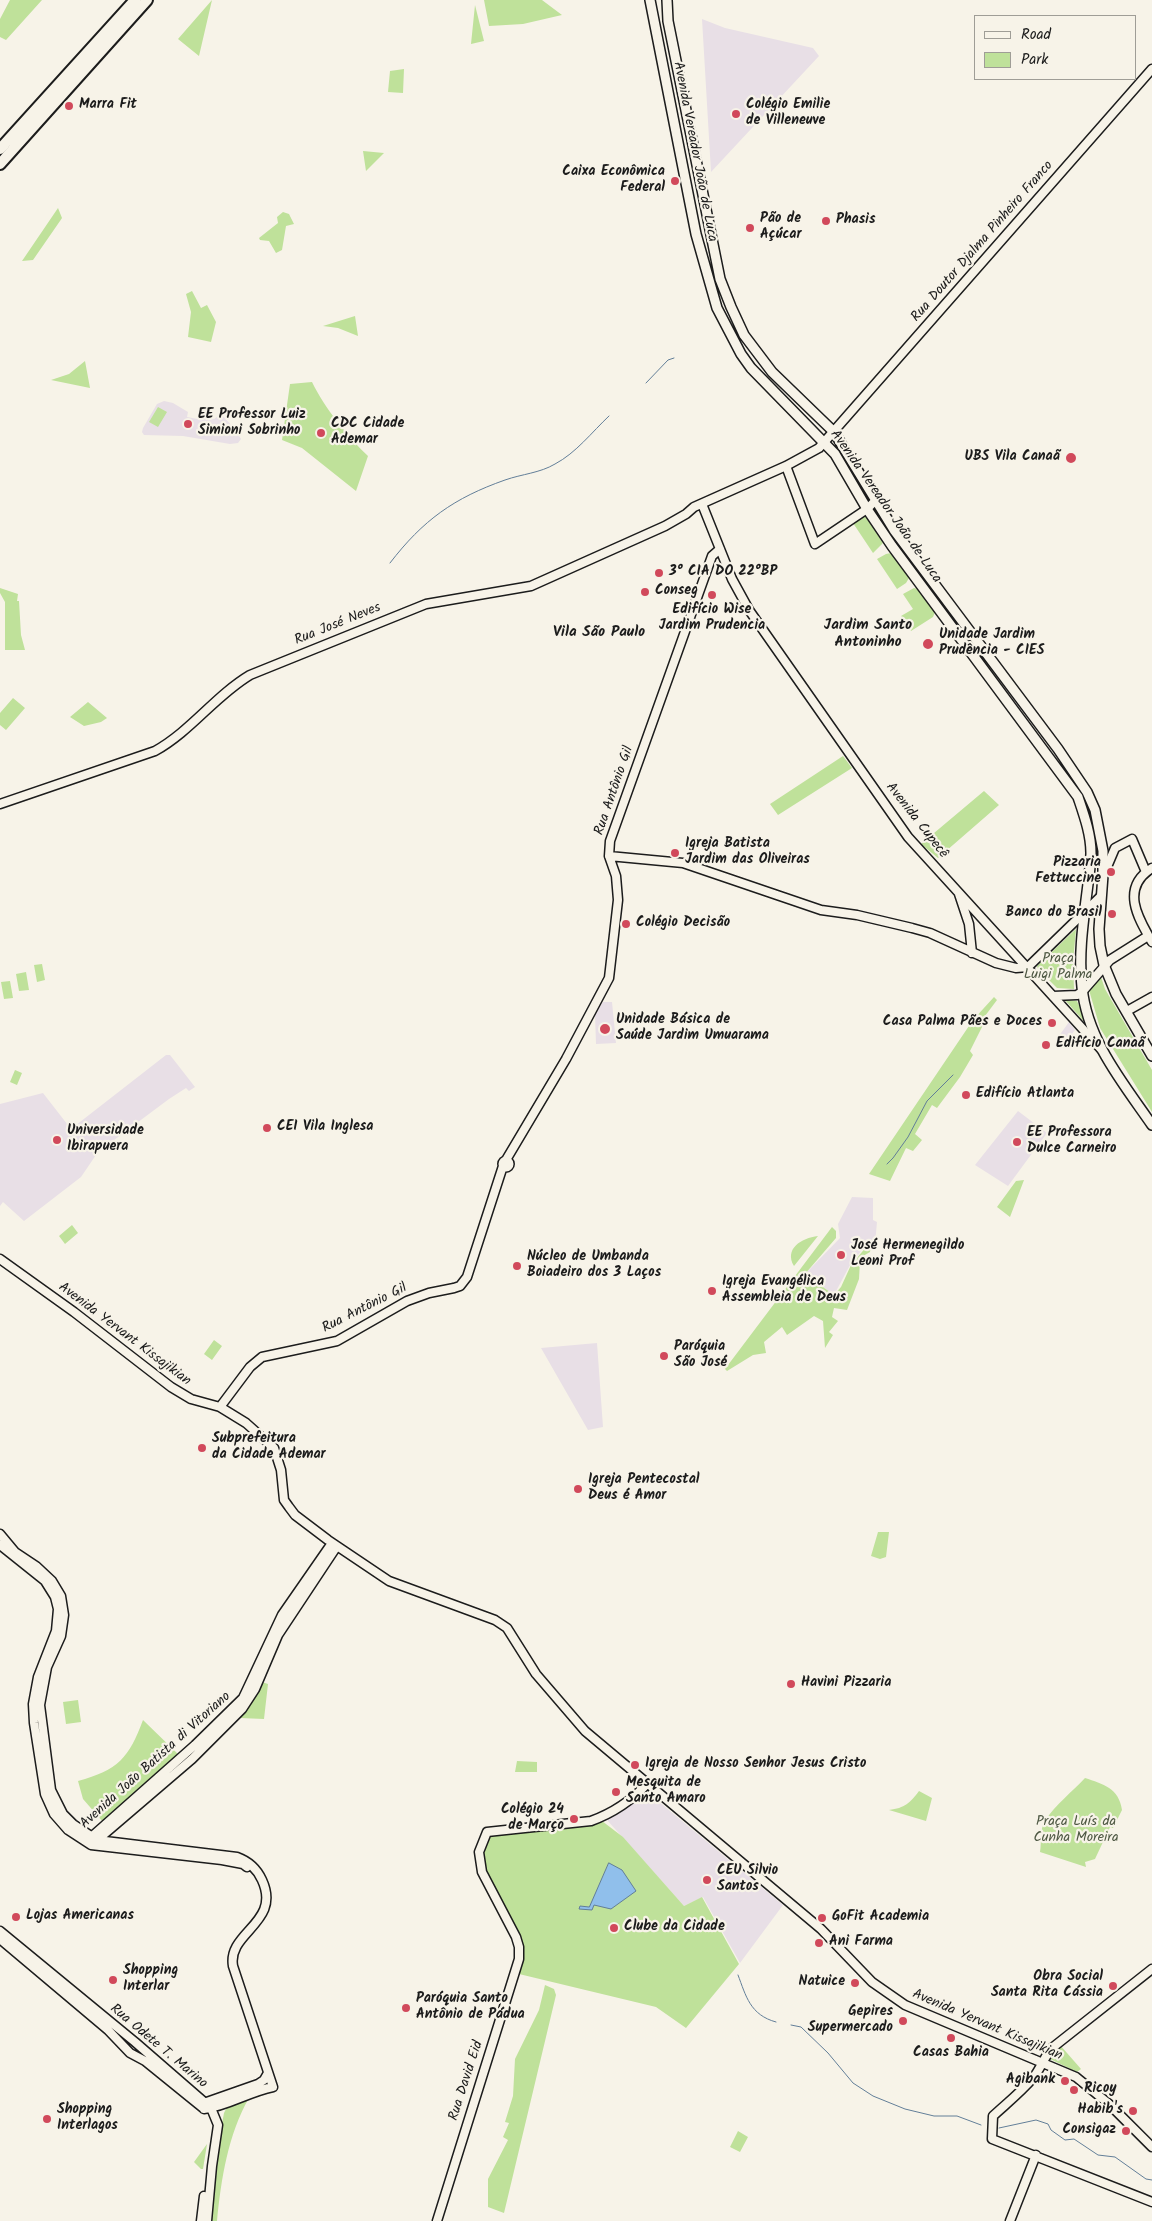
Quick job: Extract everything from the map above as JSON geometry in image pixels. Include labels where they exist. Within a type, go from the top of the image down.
[{"type":"highway","points":[[0,149],[135,0]]},
{"type":"highway","points":[[0,164],[147,0]]},
{"type":"main road","name":"Avenida Vereador João de Luca","points":[[650,0],[696,234],[713,300],[732,338],[751,368],[769,388],[826,442],[892,546],[1078,797],[1084,814],[1091,853],[1081,950],[1082,992],[1091,1025],[1102,1050]]},
{"type":"main road","name":"Avenida Vereador João de Luca","points":[[667,0],[668,21],[694,153],[725,294],[744,335],[772,372],[834,432],[903,542],[1058,749],[1087,792],[1107,857],[1100,897],[1100,946],[1104,965],[1112,986],[1152,1056]]},
{"type":"main road","name":"Avenida Cupecê","points":[[1102,1050],[1152,1125]]},
{"type":"street","name":"Rua Doutor Djalma Pinheiro Franco","points":[[826,442],[878,380],[1152,69]]},
{"type":"street","points":[[702,504],[803,458],[826,442]]},
{"type":"street","points":[[786,466],[815,544],[867,509],[876,500]]},
{"type":"street","name":"Avenida Cupecê","points":[[702,504],[732,580],[762,629],[908,837],[958,893],[1057,997],[1102,1050]]},
{"type":"street","name":"Rua José Neves","points":[[0,804],[155,751],[171,742],[241,680],[302,652],[426,604],[531,586],[665,526],[702,504]]},
{"type":"street","name":"Rua Antônio Gil","points":[[220,1407],[250,1367],[262,1357],[337,1340],[407,1300],[460,1286],[467,1277],[500,1177],[512,1150],[609,978],[618,891],[609,856],[610,841],[712,556],[720,548]]},
{"type":"street","points":[[1057,997],[1077,995],[1082,992],[1110,960],[1150,939],[1138,917],[1134,900],[1138,884],[1149,870],[1132,839],[1115,848],[1107,857]]},
{"type":"street","points":[[609,856],[684,863],[821,910],[857,915],[930,933],[972,953],[1016,968],[1028,967],[1100,897]]},
{"type":"street","points":[[958,893],[969,924],[972,953]]},
{"type":"street","points":[[1126,1011],[1152,997]]},
{"type":"street","name":"Avenida Yervant Kissajikian","points":[[0,1259],[74,1312],[171,1387],[191,1399],[220,1407],[246,1424],[274,1448],[281,1470],[284,1500],[289,1508],[300,1520],[334,1545],[389,1581],[504,1625],[536,1674],[579,1726],[814,1923],[864,1975],[905,2005],[1076,2078],[1152,2147]]},
{"type":"street","points":[[0,1534],[15,1552],[47,1575],[61,1596],[64,1616],[63,1625],[58,1645],[43,1678],[40,1705],[42,1722],[54,1798],[64,1816],[92,1841]]},
{"type":"street","points":[[0,1545],[37,1573],[51,1589],[55,1597],[58,1621],[53,1640],[38,1677],[34,1704],[34,1723],[43,1782],[49,1804],[61,1822],[76,1836],[92,1841],[242,1864],[257,1875],[264,1887],[266,1903],[262,1915],[237,1944],[232,1956],[236,1975],[272,2087],[236,2094],[225,2105],[218,2125],[207,2221]]},
{"type":"street","name":"Avenida João Batista di Vitoriano","points":[[92,1841],[192,1759],[246,1704],[255,1689],[278,1635],[334,1545]]},
{"type":"street","name":"Rua David Eid","points":[[437,2221],[519,1959],[519,1947],[516,1937],[482,1872],[479,1859],[480,1847],[487,1832],[574,1824],[599,1818],[622,1806],[647,1784]]},
{"type":"street","name":"Rua Odete T. Marino","points":[[0,1931],[134,2042],[205,2106],[218,2125]]},
{"type":"street","name":"Rua Odete T. Marino","points":[[0,1939],[108,2030],[124,2047],[205,2106],[213,2126],[201,2221]]},
{"type":"street","points":[[1152,1969],[1059,2041],[1044,2056],[1032,2079],[993,2116],[992,2139],[1152,2202]]},
{"type":"street","points":[[124,2034],[124,2047]]},
{"type":"street","points":[[124,2047],[126,2043],[134,2042]]},
{"type":"street","points":[[205,2106],[262,2082],[268,2074]]},
{"type":"street","points":[[205,2106],[225,2105]]},
{"type":"street","points":[[1010,2221],[1036,2155]]},
{"type":"shaded area","name":"Colégio Emilie de Villeneuve","points":[[702,19],[725,28],[813,48],[819,56],[711,172]]},
{"type":"shaded area","name":"EE Professor Luiz Simioni Sobrinho","points":[[164,401],[173,403],[188,412],[187,417],[203,420],[206,414],[214,419],[221,414],[235,429],[241,439],[238,443],[230,444],[183,436],[144,435],[142,432],[143,428],[157,404]]},
{"type":"shaded area","name":"Unidade Básica de Saúde Jardim Umuarama","points":[[603,1002],[612,1002],[616,1043],[596,1044],[595,1014]]},
{"type":"shaded area","points":[[1069,1022],[1075,1030],[1067,1041],[1063,1038],[1059,1044],[1056,1040]]},
{"type":"shaded area","name":"Universidade Ibirapuera","points":[[166,1055],[170,1055],[195,1087],[189,1091],[186,1088],[169,1099],[98,1152],[81,1177],[24,1221],[3,1202],[0,1206],[0,1104],[43,1093],[71,1129]]},
{"type":"shaded area","name":"EE Professora Dulce Carneiro","points":[[1018,1111],[1047,1133],[1008,1186],[975,1165]]},
{"type":"shaded area","name":"José Hermenegildo Leoni Prof","points":[[852,1197],[873,1198],[873,1220],[877,1222],[875,1244],[869,1241],[850,1265],[834,1295],[805,1274],[840,1238],[838,1224]]},
{"type":"shaded area","points":[[597,1343],[603,1427],[588,1430],[541,1348]]},
{"type":"shaded area","name":"CEU Silvio Santos","points":[[646,1791],[783,1905],[740,1963],[703,1897],[684,1906],[607,1820],[634,1802]]},
{"type":"green space","points":[[10,0],[42,0],[6,40],[0,37],[0,19]]},
{"type":"green space","points":[[212,0],[199,56],[178,39]]},
{"type":"green space","points":[[484,0],[542,0],[562,15],[523,24],[489,26]]},
{"type":"green space","points":[[475,5],[484,41],[471,44]]},
{"type":"green space","points":[[404,69],[403,93],[388,92],[390,71]]},
{"type":"green space","points":[[363,151],[384,153],[366,171]]},
{"type":"green space","points":[[58,208],[62,218],[60,221],[33,260],[22,261]]},
{"type":"green space","points":[[283,212],[289,214],[294,224],[286,226],[282,250],[276,253],[269,241],[260,240],[259,238],[278,223],[277,217]]},
{"type":"green space","points":[[192,291],[201,308],[207,305],[216,322],[211,342],[188,337],[191,312],[186,294]]},
{"type":"green space","points":[[355,316],[358,336],[338,328],[323,326]]},
{"type":"green space","points":[[85,361],[90,388],[51,380],[69,374]]},
{"type":"green space","points":[[312,382],[337,421],[368,456],[356,491],[302,448],[282,440],[290,384]]},
{"type":"green space","points":[[158,407],[167,412],[158,427],[149,422]]},
{"type":"green space","points":[[866,517],[883,543],[873,553],[853,523]]},
{"type":"green space","points":[[891,553],[909,578],[906,583],[897,589],[877,559]]},
{"type":"green space","points":[[0,588],[18,594],[17,601],[19,601],[21,635],[25,650],[5,650],[5,602],[0,593]]},
{"type":"green space","points":[[914,588],[918,589],[935,612],[933,617],[911,631],[901,616],[913,609],[903,594]]},
{"type":"green space","points":[[13,698],[25,708],[6,730],[0,725],[0,713]]},
{"type":"green space","points":[[88,702],[107,718],[101,722],[84,726],[70,717]]},
{"type":"green space","points":[[843,756],[852,768],[778,815],[770,804]]},
{"type":"green space","points":[[984,791],[999,805],[938,858],[921,844]]},
{"type":"green space","name":"Praça Luigi Palma","points":[[1076,929],[1073,962],[1074,989],[1057,988],[1037,966]]},
{"type":"green space","points":[[42,964],[45,980],[37,982],[34,965]]},
{"type":"green space","points":[[26,972],[29,990],[19,991],[16,974]]},
{"type":"green space","points":[[1101,977],[1105,989],[1152,1070],[1152,1112],[1100,1028],[1089,990]]},
{"type":"green space","points":[[10,981],[13,998],[4,999],[1,982]]},
{"type":"green space","points":[[994,997],[997,1000],[982,1020],[983,1025],[970,1051],[973,1055],[960,1077],[937,1108],[932,1105],[915,1134],[922,1140],[913,1151],[906,1148],[890,1181],[869,1174],[973,1020]]},
{"type":"green space","name":"Praça Luigi Palma","points":[[1065,1000],[1077,1001],[1088,1026]]},
{"type":"green space","points":[[15,1070],[22,1073],[17,1085],[10,1082]]},
{"type":"green space","points":[[1024,1180],[1010,1217],[997,1207],[1016,1181]]},
{"type":"green space","points":[[72,1225],[78,1233],[65,1244],[59,1236]]},
{"type":"green space","points":[[832,1227],[836,1231],[836,1238],[805,1274],[834,1295],[841,1287],[851,1265],[867,1246],[871,1247],[870,1252],[863,1256],[860,1261],[859,1279],[847,1310],[834,1308],[832,1317],[838,1321],[829,1332],[833,1335],[825,1348],[823,1321],[814,1316],[787,1335],[782,1327],[764,1342],[766,1353],[753,1355],[727,1371],[725,1369]]},
{"type":"green space","points":[[818,1236],[794,1266],[791,1254],[796,1245],[806,1239]]},
{"type":"green space","points":[[214,1340],[222,1346],[212,1360],[204,1354]]},
{"type":"green space","points":[[878,1532],[889,1532],[886,1557],[880,1559],[871,1556]]},
{"type":"green space","points":[[262,1682],[268,1684],[264,1719],[240,1718]]},
{"type":"green space","points":[[78,1700],[81,1722],[66,1724],[63,1702]]},
{"type":"green space","points":[[143,1720],[180,1756],[103,1822],[83,1799],[78,1781],[103,1772],[120,1761],[133,1744]]},
{"type":"green space","points":[[517,1761],[537,1762],[537,1772],[515,1772]]},
{"type":"green space","name":"Praça Luís da Cunha Moreira","points":[[1085,1778],[1104,1785],[1114,1792],[1122,1810],[1113,1828],[1110,1827],[1095,1859],[1085,1862],[1086,1867],[1040,1852],[1041,1832],[1045,1821]]},
{"type":"green space","points":[[919,1791],[932,1798],[926,1821],[889,1810],[907,1804]]},
{"type":"green space","name":"Clube da Cidade","points":[[602,1821],[623,1837],[684,1906],[702,1897],[739,1964],[686,2028],[656,2007],[519,1974],[521,1950],[484,1882],[481,1847],[489,1834],[586,1825]]},
{"type":"green space","points":[[545,1985],[554,1989],[556,1995],[504,2213],[488,2207],[488,2179],[508,2140],[503,2137],[509,2123],[505,2122],[513,2096],[515,2059],[539,2010]]},
{"type":"green space","points":[[1060,2045],[1081,2069],[1077,2072],[1048,2058]]},
{"type":"green space","points":[[249,2098],[231,2142],[223,2174],[217,2221],[210,2221],[215,2161],[224,2113],[228,2105]]},
{"type":"green space","points":[[738,2131],[748,2137],[740,2152],[730,2147]]},
{"type":"green space","points":[[207,2144],[203,2169],[201,2169],[194,2162]]},
{"type":"water","points":[[609,1863],[622,1870],[636,1891],[611,1909],[594,1905],[592,1910],[579,1909],[580,1906],[589,1907]]},
{"type":"waterway","points":[[646,383],[668,360],[674,358]]},
{"type":"waterway","points":[[390,563],[415,534],[441,512],[487,487],[555,464],[577,448],[609,416]]},
{"type":"waterway","points":[[887,1164],[908,1137],[927,1101],[953,1075]]},
{"type":"waterway","points":[[738,1975],[750,2004],[760,2015],[776,2022]]},
{"type":"waterway","points":[[791,2025],[801,2027],[828,2053],[853,2083],[873,2096],[905,2109],[934,2116],[957,2116],[981,2125]]},
{"type":"waterway","points":[[999,2128],[1036,2120],[1048,2124],[1051,2130],[1065,2140],[1074,2139],[1098,2155],[1115,2157],[1146,2179],[1152,2180]]},
{"type":"place","name":"Marra Fit","points":[[69,106]]},
{"type":"place","name":"Colégio Emilie de Villeneuve","points":[[736,114]]},
{"type":"place","name":"Caixa Econômica Federal","points":[[675,181]]},
{"type":"place","name":"Phasis","points":[[826,221]]},
{"type":"place","name":"Pão de Açúcar","points":[[750,228]]},
{"type":"place","name":"EE Professor Luiz Simioni Sobrinho","points":[[188,424]]},
{"type":"place","name":"CDC Cidade Ademar","points":[[321,433]]},
{"type":"place","name":"UBS Vila Canaã","points":[[1071,458]]},
{"type":"place","name":"3° CIA DO 22°BP","points":[[659,573]]},
{"type":"place","name":"Conseg","points":[[645,592]]},
{"type":"place","name":"Edifício Wise Jardim Prudencia","points":[[712,595]]},
{"type":"place","name":"Unidade Jardim Prudência - CIES","points":[[928,644]]},
{"type":"place","name":"Igreja Batista Jardim das Oliveiras","points":[[675,853]]},
{"type":"place","name":"Pizzaria Fettuccine","points":[[1111,872]]},
{"type":"place","name":"Banco do Brasil","points":[[1112,914]]},
{"type":"place","name":"Colégio Decisão","points":[[626,924]]},
{"type":"place","name":"Casa Palma Pães e Doces","points":[[1052,1023]]},
{"type":"place","name":"Unidade Básica de Saúde Jardim Umuarama","points":[[605,1029]]},
{"type":"place","name":"Edifício Canaã","points":[[1046,1045]]},
{"type":"place","name":"Edifício Atlanta","points":[[966,1095]]},
{"type":"place","name":"CEI Vila Inglesa","points":[[267,1128]]},
{"type":"place","name":"Universidade Ibirapuera","points":[[57,1140]]},
{"type":"place","name":"EE Professora Dulce Carneiro","points":[[1017,1142]]},
{"type":"place","name":"José Hermenegildo Leoni Prof","points":[[841,1255]]},
{"type":"place","name":"Núcleo de Umbanda Boiadeiro dos 3 Laços","points":[[517,1266]]},
{"type":"place","name":"Igreja Evangélica Assembleia de Deus","points":[[712,1291]]},
{"type":"place","name":"Paróquia São José","points":[[664,1356]]},
{"type":"place","name":"Subprefeitura da Cidade Ademar","points":[[202,1448]]},
{"type":"place","name":"Igreja Pentecostal Deus é Amor","points":[[578,1489]]},
{"type":"place","name":"Havini Pizzaria","points":[[791,1684]]},
{"type":"place","name":"Igreja de Nosso Senhor Jesus Cristo","points":[[635,1765]]},
{"type":"place","name":"Mesquita de Santo Amaro","points":[[616,1792]]},
{"type":"place","name":"Colégio 24 de Março","points":[[574,1819]]},
{"type":"place","name":"CEU Silvio Santos","points":[[707,1880]]},
{"type":"place","name":"Lojas Americanas","points":[[16,1917]]},
{"type":"place","name":"GoFit Academia","points":[[822,1918]]},
{"type":"place","name":"Clube da Cidade","points":[[614,1928]]},
{"type":"place","name":"Ani Farma","points":[[819,1943]]},
{"type":"place","name":"Shopping Interlar","points":[[113,1980]]},
{"type":"place","name":"Natuice","points":[[855,1983]]},
{"type":"place","name":"Obra Social Santa Rita Cássia","points":[[1113,1986]]},
{"type":"place","name":"Paróquia Santo Antônio de Pádua","points":[[406,2008]]},
{"type":"place","name":"Gepires Supermercado","points":[[903,2021]]},
{"type":"place","name":"Casas Bahia","points":[[951,2038]]},
{"type":"place","name":"Agibank","points":[[1065,2081]]},
{"type":"place","name":"Ricoy","points":[[1074,2090]]},
{"type":"place","name":"Habib's","points":[[1133,2111]]},
{"type":"place","name":"Shopping Interlagos","points":[[47,2119]]},
{"type":"place","name":"Consigaz","points":[[1126,2131]]},
{"type":"district","name":"Vila São Paulo","points":[[599,633]]},
{"type":"district","name":"Jardim Santo Antoninho","points":[[868,634]]}]
